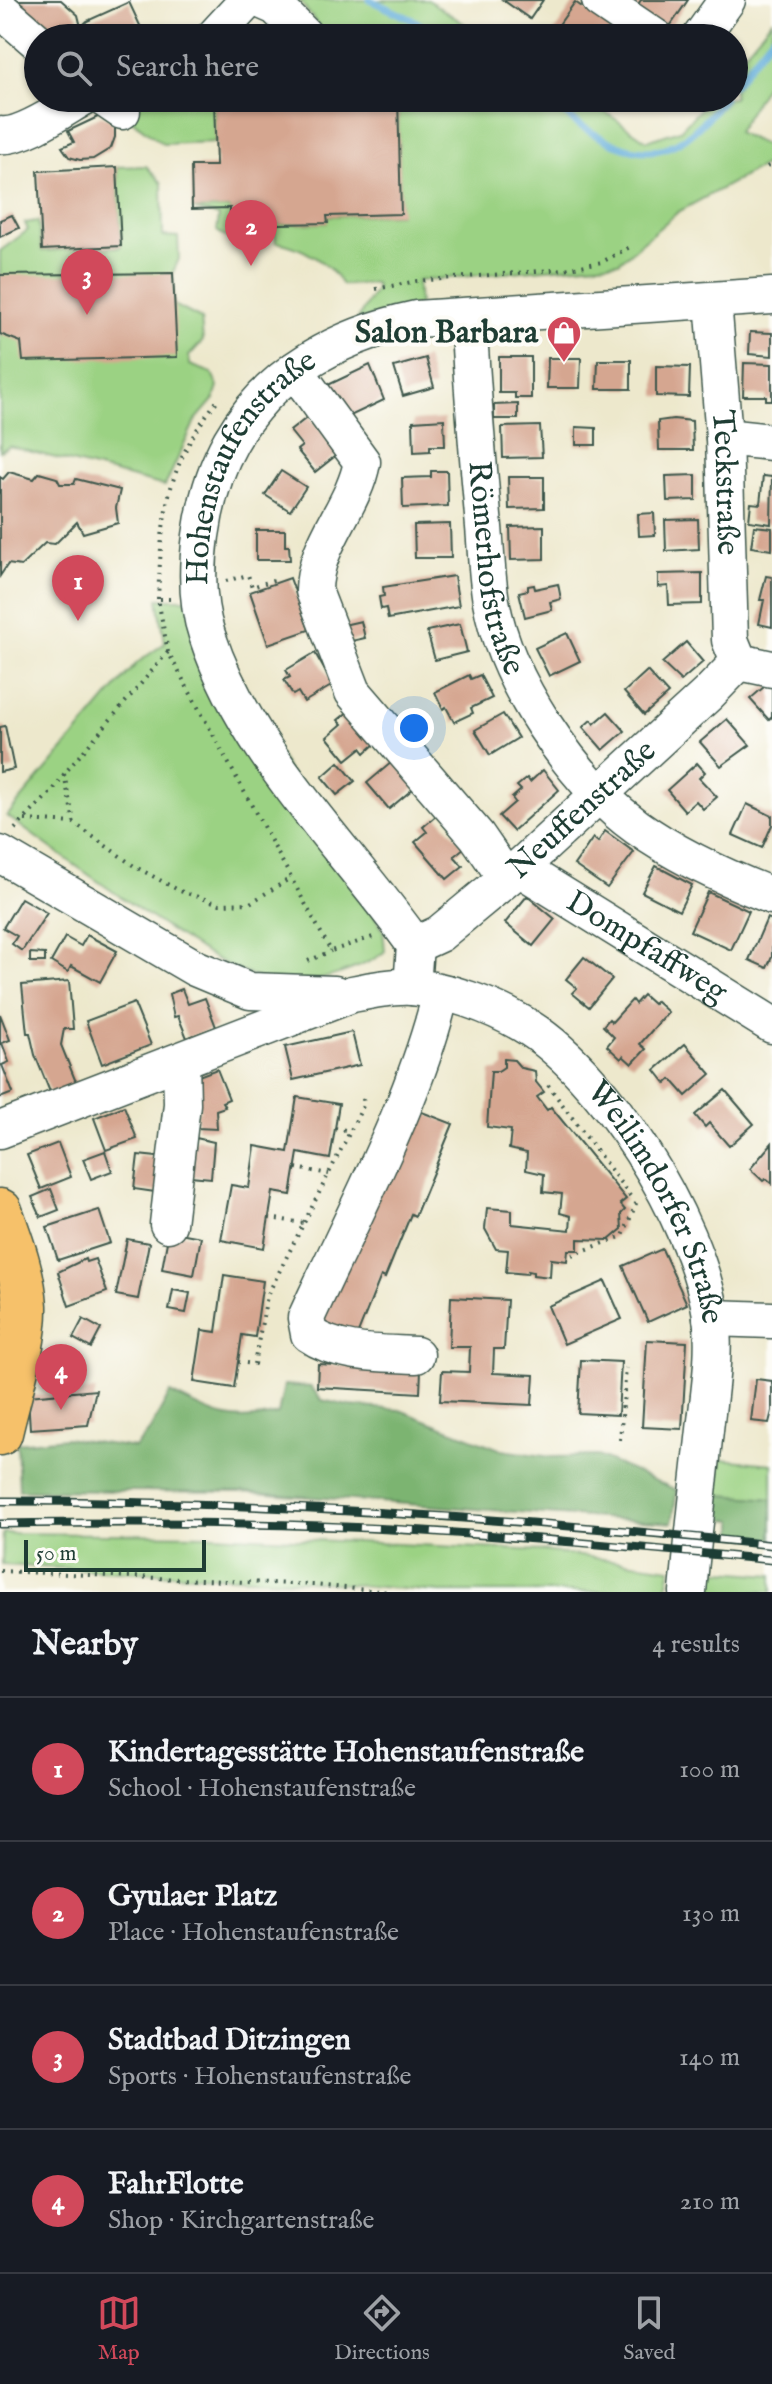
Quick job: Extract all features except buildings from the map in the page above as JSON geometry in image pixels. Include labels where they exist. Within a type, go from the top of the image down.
[{"type":"main road","points":[[0,1211],[23,1288],[24,1328],[7,1365],[0,1433]]},
{"type":"street","points":[[226,24],[248,0]]},
{"type":"street","points":[[260,0],[276,7],[293,24]]},
{"type":"street","points":[[600,0],[635,24]]},
{"type":"street","points":[[710,24],[727,0]]},
{"type":"street","points":[[0,9],[24,30]]},
{"type":"street","points":[[0,135],[9,136],[56,112]]},
{"type":"street","name":"Hohenstaufenstraße","points":[[415,945],[274,763],[220,666],[206,632],[200,587],[200,551],[207,497],[223,455],[239,426],[273,386],[321,352],[377,327],[416,319],[772,296]]},
{"type":"street","name":"Teckstraße","points":[[713,301],[724,437],[730,640],[756,666]]},
{"type":"street","name":"Römerhofstraße","points":[[468,316],[491,602],[512,668],[528,699],[576,767],[636,827],[729,879],[772,896]]},
{"type":"street","points":[[295,370],[362,462],[359,479],[314,573],[314,591],[353,692],[477,836],[513,873]]},
{"type":"street","points":[[724,437],[772,442]]},
{"type":"street","name":"Neuffenstraße","points":[[415,945],[439,934],[513,873],[708,694],[756,666]]},
{"type":"street","name":"Weilimdorfer Straße","points":[[0,854],[195,968],[250,991],[352,994]]},
{"type":"street","name":"Dompfaffweg","points":[[513,873],[772,1025]]},
{"type":"street","points":[[415,945],[433,1024],[406,1101],[306,1318],[309,1334],[322,1343],[350,1350],[416,1355]]},
{"type":"street","name":"Weilimdorfer Straße","points":[[195,968],[258,1031],[352,994],[382,988],[426,990],[489,1007],[522,1023],[552,1045],[584,1076],[633,1137],[663,1185],[691,1245],[705,1284],[711,1318],[712,1364],[688,1592]]},
{"type":"street","points":[[0,1130],[258,1031]]},
{"type":"street","points":[[168,1224],[182,1104],[181,1061]]},
{"type":"street","points":[[711,1318],[772,1320]]},
{"type":"path","points":[[376,289],[417,281],[564,269],[602,262],[630,247]]},
{"type":"path","points":[[158,599],[160,547],[167,499],[189,438],[217,401]]},
{"type":"path","points":[[200,587],[248,575],[252,587],[274,580]]},
{"type":"path","points":[[168,652],[25,820],[74,823],[157,879],[180,891],[220,904],[250,903],[290,879]]},
{"type":"path","points":[[64,774],[74,823]]},
{"type":"path","points":[[552,1045],[538,1071],[634,1202],[623,1236],[572,1255]]},
{"type":"path","points":[[238,1362],[254,1364],[267,1296],[364,1104],[362,1093]]},
{"type":"path","points":[[335,1128],[350,1131]]},
{"type":"path","points":[[296,1168],[329,1174]]},
{"type":"path","points":[[269,1218],[304,1223]]},
{"type":"path","points":[[620,1440],[626,1368]]},
{"type":"path","points":[[0,1571],[314,1585],[390,1592]]},
{"type":"green space","points":[[299,0],[428,0],[465,24],[317,24]]},
{"type":"green space","points":[[772,20],[772,75],[737,132],[772,149],[772,161],[678,212],[619,262],[417,281],[419,305],[357,320],[376,289],[375,283],[342,285],[330,269],[314,256],[276,242],[274,224],[327,223],[327,216],[400,214],[398,112],[605,112],[647,141],[680,130],[697,112],[748,112],[748,48]]},
{"type":"green space","points":[[121,112],[214,112],[215,142],[163,144]]},
{"type":"green space","points":[[146,166],[162,183],[163,236],[178,237],[179,259],[173,272],[174,305],[201,319],[203,341],[189,356],[190,365],[212,373],[218,387],[214,399],[195,421],[165,486],[9,446],[0,451],[0,251],[28,230],[25,223],[38,221],[42,251],[121,247],[117,167]]},
{"type":"green space","points":[[230,208],[231,225],[259,225],[260,244],[236,244],[217,231],[219,216],[192,209]]},
{"type":"green space","points":[[158,599],[186,599],[383,930],[385,951],[376,958],[350,970],[301,983],[276,983],[241,972],[209,955],[94,879],[7,816],[137,663],[165,643]]},
{"type":"green space","points":[[284,1385],[311,1387],[322,1400],[349,1406],[400,1410],[502,1450],[552,1457],[598,1456],[677,1490],[672,1523],[240,1492],[19,1490],[17,1443],[66,1438],[135,1448],[150,1430],[170,1393],[210,1412],[246,1419],[278,1414]]},
{"type":"green space","points":[[721,1459],[772,1464],[772,1499],[717,1495]]},
{"type":"green space","points":[[709,1494],[772,1499],[772,1539],[734,1535],[734,1520],[710,1518]]},
{"type":"green space","points":[[3,1533],[213,1535],[543,1551],[671,1568],[666,1592],[440,1592],[307,1581],[2,1565]]},
{"type":"green space","points":[[709,1570],[772,1575],[772,1592],[707,1592]]},
{"type":"waterway","points":[[370,0],[419,24]]},
{"type":"waterway","points":[[748,67],[772,37]]},
{"type":"waterway","points":[[564,112],[604,139],[625,148],[643,151],[660,150],[676,143],[692,133],[713,112]]},
{"type":"railway","points":[[0,1501],[193,1504],[387,1513],[772,1545]]},
{"type":"railway","points":[[0,1524],[195,1523],[341,1527],[533,1539],[772,1560]]},
{"type":"place","name":"Gyulaer Platz","points":[[251,266]]},
{"type":"place","name":"Stadtbad Ditzingen","points":[[87,315]]},
{"type":"place","name":"Salon Barbara","points":[[564,364]]},
{"type":"place","name":"Kindertagesstätte Hohenstaufenstraße","points":[[78,621]]},
{"type":"place","name":"FahrFlotte","points":[[61,1410]]}]
